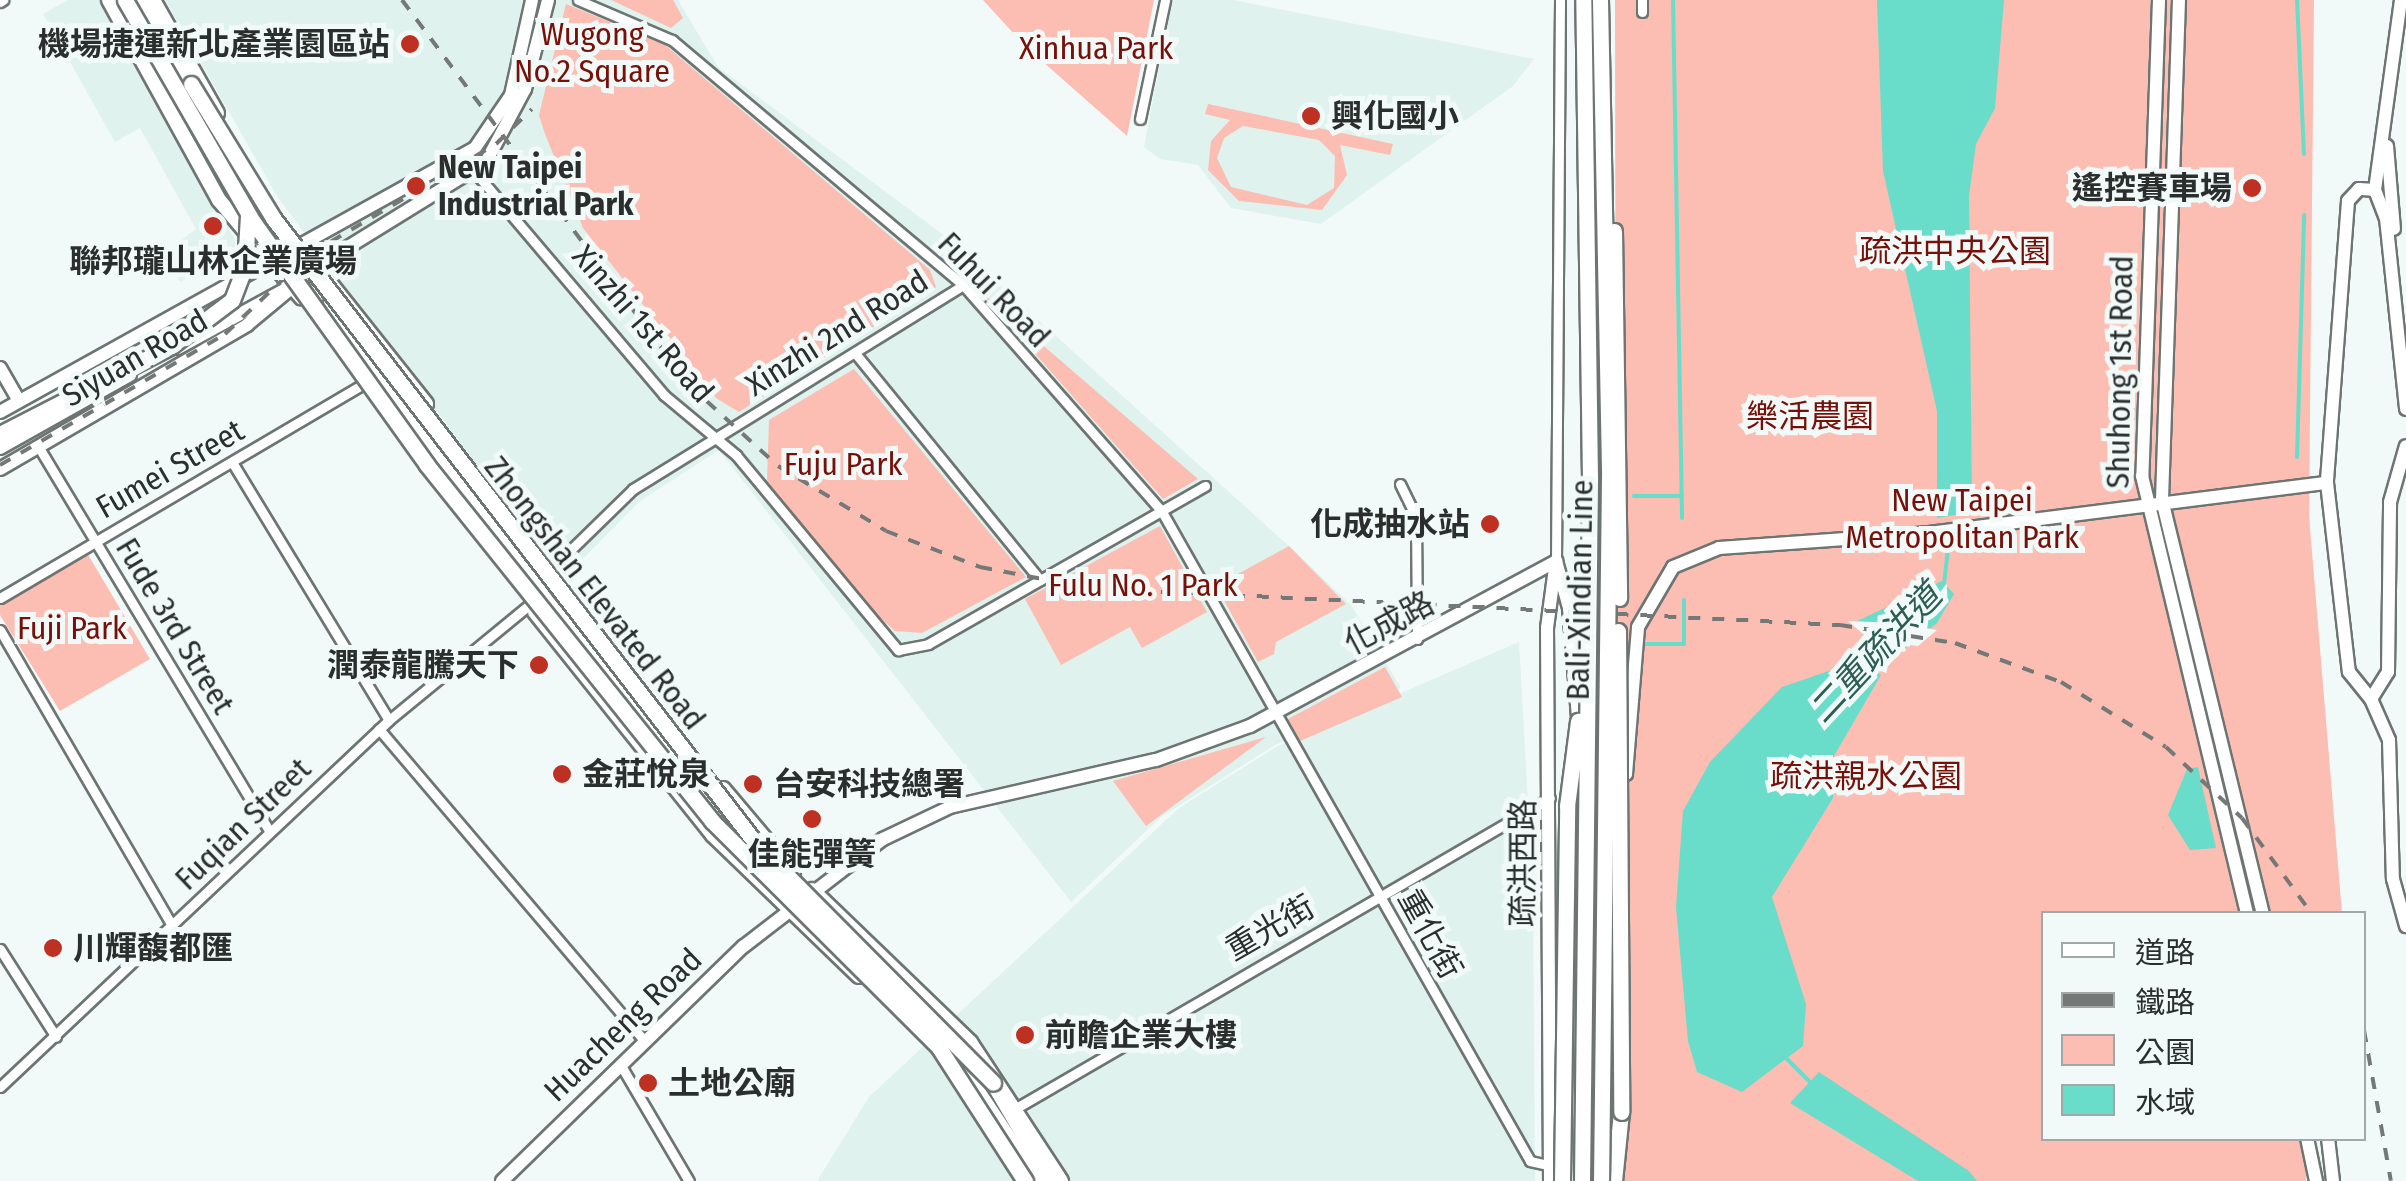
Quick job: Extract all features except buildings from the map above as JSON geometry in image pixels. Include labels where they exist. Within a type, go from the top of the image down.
[{"type":"highway","name":"Zhongshan Elevated Road","points":[[125,0],[254,223],[427,465],[712,821],[938,1046],[1022,1181]]},
{"type":"highway","name":"Zhongshan Elevated Road","points":[[144,0],[273,218],[790,884],[967,1050],[1052,1181]]},
{"type":"highway","name":"Bali-Xindian Line","points":[[1582,1181],[1588,643],[1583,0]]},
{"type":"highway","name":"Bali-Xindian Line","points":[[1600,0],[1609,593],[1600,1181]]},
{"type":"highway","points":[[0,434],[172,346],[232,300],[248,252],[247,209],[191,84]]},
{"type":"highway","points":[[1604,174],[1616,241],[1622,421],[1622,1181]]},
{"type":"highway","points":[[294,250],[314,268],[412,423],[671,754],[790,884]]},
{"type":"highway","points":[[1562,1181],[1567,806],[1588,643]]},
{"type":"highway","points":[[870,986],[946,1044],[1037,1181]]},
{"type":"highway","points":[[1614,1181],[1621,1112]]},
{"type":"main road","points":[[108,0],[219,200],[267,264],[290,287],[529,605],[784,911],[870,986],[960,1084],[1022,1181]]},
{"type":"main road","points":[[134,0],[294,250]]},
{"type":"main road","points":[[153,0],[294,250],[290,287]]},
{"type":"main road","points":[[314,268],[549,571],[810,889],[947,1017],[1018,1107],[1061,1181]]},
{"type":"street","name":"Siyuan Road","points":[[1,409],[294,250],[483,140],[510,94],[532,0]]},
{"type":"street","points":[[475,172],[495,151],[525,89],[548,0]]},
{"type":"street","name":"Fuhui Road","points":[[578,0],[672,40],[963,285],[1162,510],[1277,713]]},
{"type":"street","points":[[1140,119],[1165,0]]},
{"type":"street","points":[[1560,0],[1556,560],[1569,608],[1583,778],[1614,784],[1630,757],[1638,628],[1673,567],[1719,548],[1990,526],[2145,502],[2327,482]]},
{"type":"street","name":"Shuhong 1st Road","points":[[2160,0],[2145,502],[2246,911]]},
{"type":"street","name":"Shuhong 1st Road","points":[[2179,0],[2162,500],[2262,911]]},
{"type":"street","points":[[2400,0],[2385,140],[2375,190],[2388,251],[2406,409]]},
{"type":"street","points":[[2385,140],[2394,161],[2388,251]]},
{"type":"street","name":"Siyuan Road","points":[[0,469],[247,325],[314,268],[475,172]]},
{"type":"street","name":"Xinzhi 1st Road","points":[[475,172],[664,395],[715,438],[898,650],[917,649],[1205,486]]},
{"type":"street","points":[[2375,190],[2359,189],[2348,202],[2327,482],[2349,672],[2370,699],[2389,740],[2393,879],[2406,926]]},
{"type":"street","name":"Xinzhi 2nd Road","points":[[549,571],[632,489],[963,285]]},
{"type":"street","name":"Siyuan Road","points":[[0,448],[290,287]]},
{"type":"street","points":[[855,353],[1040,580]]},
{"type":"street","points":[[0,368],[19,401]]},
{"type":"street","name":"Fumei Street","points":[[0,598],[364,384]]},
{"type":"street","name":"Fude 3rd Street","points":[[38,446],[270,831]]},
{"type":"street","points":[[2370,699],[2388,672],[2390,502],[2406,446]]},
{"type":"street","points":[[232,462],[389,720]]},
{"type":"street","points":[[1400,484],[1416,517],[1411,626],[1418,641]]},
{"type":"street","name":"化成路","points":[[784,911],[883,839],[950,808],[1156,760],[1277,713],[1418,641],[1556,560]]},
{"type":"street","name":"疏洪西路","points":[[1552,1181],[1547,628],[1556,560]]},
{"type":"street","name":"Fuqian Street","points":[[0,1087],[379,729],[529,605]]},
{"type":"street","points":[[0,630],[172,926]]},
{"type":"street","name":"重化街","points":[[1277,713],[1530,1162],[1552,1166]]},
{"type":"street","points":[[379,729],[644,1041]]},
{"type":"street","name":"重光街","points":[[1018,1107],[1550,798]]},
{"type":"street","name":"Huacheng Road","points":[[502,1181],[784,911]]},
{"type":"street","points":[[0,949],[56,1037]]},
{"type":"street","points":[[620,1064],[689,1181]]},
{"type":"street","points":[[2308,1141],[2316,1181]]},
{"type":"street","points":[[2328,1141],[2333,1181]]},
{"type":"shaded area","points":[[68,0],[101,0],[234,238],[236,252],[180,282],[164,253],[196,229],[140,128],[115,142],[43,14]]},
{"type":"shaded area","points":[[165,0],[678,0],[718,67],[945,236],[1289,546],[1351,605],[1401,688],[1275,745],[1161,817],[1071,902],[719,450],[640,501],[562,580],[277,196]]},
{"type":"shaded area","name":"興化國小","points":[[1172,0],[1233,0],[1534,59],[1513,86],[1321,224],[1231,208],[1198,165],[1160,159],[1144,147]]},
{"type":"shaded area","points":[[1519,642],[1533,890],[1535,1181],[817,1181],[869,1097],[1179,808],[1276,747]]},
{"type":"green space","points":[[611,0],[673,0],[683,18],[671,28]]},
{"type":"green space","name":"Xinhua Park","points":[[983,0],[1154,0],[1127,136],[1025,46]]},
{"type":"green space","name":"New Taipei Metropolitan Park","points":[[1615,0],[2314,0],[2309,516],[2342,911],[2041,911],[2041,1141],[2307,1141],[2306,1181],[1617,1181]]},
{"type":"green space","name":"Wugong No.2 Square","points":[[566,4],[664,44],[930,270],[936,287],[739,412],[716,398],[583,228],[545,134],[539,115]]},
{"type":"green space","points":[[1208,104],[1393,144],[1390,155],[1340,145],[1347,175],[1322,210],[1239,201],[1208,170],[1211,141],[1230,120],[1205,114]],"holes":[[[1243,126],[1319,140],[1335,156],[1334,188],[1307,205],[1231,187],[1217,158],[1224,138]]]},
{"type":"green space","points":[[980,291],[1198,479],[1163,499]]},
{"type":"green space","name":"Fuju Park","points":[[854,369],[1026,577],[922,633],[895,631],[878,616],[767,482],[769,420]]},
{"type":"green space","name":"Fulu No. 1 Park","points":[[1160,526],[1207,612],[1142,648],[1130,627],[1061,665],[1025,599]]},
{"type":"green space","points":[[1289,546],[1346,604],[1276,642],[1274,654],[1258,662],[1216,586]]},
{"type":"green space","name":"Fuji Park","points":[[87,553],[150,659],[60,711],[0,615],[0,602]]},
{"type":"green space","points":[[1385,667],[1402,697],[1300,741],[1288,719]]},
{"type":"green space","points":[[1266,737],[1146,826],[1113,781]]},
{"type":"water","points":[[1877,0],[2004,0],[1995,108],[1976,144],[1969,196],[1972,512],[1937,518],[1937,411],[1883,171]]},
{"type":"water","points":[[1942,581],[1954,594],[1937,623],[1897,655],[1853,623]]},
{"type":"water","points":[[1861,660],[1881,675],[1834,756],[1833,798],[1772,897],[1806,1004],[1803,1046],[1742,1092],[1697,1072],[1688,1041],[1676,907],[1683,811],[1710,762],[1782,687]]},
{"type":"water","points":[[2198,767],[2216,848],[2190,850],[2168,815],[2187,769]]},
{"type":"water","points":[[1819,1072],[1969,1171],[1977,1181],[1918,1181],[1790,1103]]},
{"type":"pier","points":[[1848,621],[1898,623],[1937,630],[1918,646],[1870,640]]},
{"type":"waterway","points":[[1673,0],[1682,518]]},
{"type":"waterway","points":[[2297,0],[2304,154]]},
{"type":"waterway","points":[[2297,457],[2304,215]]},
{"type":"waterway","points":[[1634,496],[1682,496]]},
{"type":"waterway","name":"二重疏洪道","points":[[1944,584],[1949,540]]},
{"type":"waterway","points":[[1645,644],[1684,644],[1684,600]]},
{"type":"waterway","name":"二重疏洪道","points":[[1862,665],[1882,642]]},
{"type":"waterway","name":"二重疏洪道","points":[[1784,1056],[1813,1085]]},
{"type":"railway","points":[[402,0],[689,385],[778,466],[886,531],[980,567],[1089,588],[1840,625],[1955,643],[2061,682],[2166,747],[2242,818],[2310,911]]},
{"type":"railway","points":[[0,465],[225,334],[310,254],[496,144],[532,109]]},
{"type":"railway","points":[[2366,1041],[2391,1181]]},
{"type":"place","name":"機場捷運新北產業園區站","points":[[410,44]]},
{"type":"place","name":"興化國小","points":[[1311,116]]},
{"type":"place","name":"New Taipei Industrial Park","points":[[416,186]]},
{"type":"place","name":"遙控賽車場","points":[[2252,188]]},
{"type":"place","name":"聯邦瓏山林企業廣場","points":[[213,226]]},
{"type":"place","name":"化成抽水站","points":[[1490,524]]},
{"type":"place","name":"潤泰龍騰天下","points":[[539,665]]},
{"type":"place","name":"金莊悅泉","points":[[562,774]]},
{"type":"place","name":"台安科技總署","points":[[753,784]]},
{"type":"place","name":"佳能彈簧","points":[[812,819]]},
{"type":"place","name":"川輝馥都匯","points":[[53,948]]},
{"type":"place","name":"前瞻企業大樓","points":[[1025,1035]]},
{"type":"place","name":"土地公廟","points":[[648,1083]]},
{"type":"park label","name":"疏洪中央公園","points":[[1955,251]]},
{"type":"park label","name":"樂活農園","points":[[1810,416]]},
{"type":"park label","name":"疏洪親水公園","points":[[1866,776]]}]
